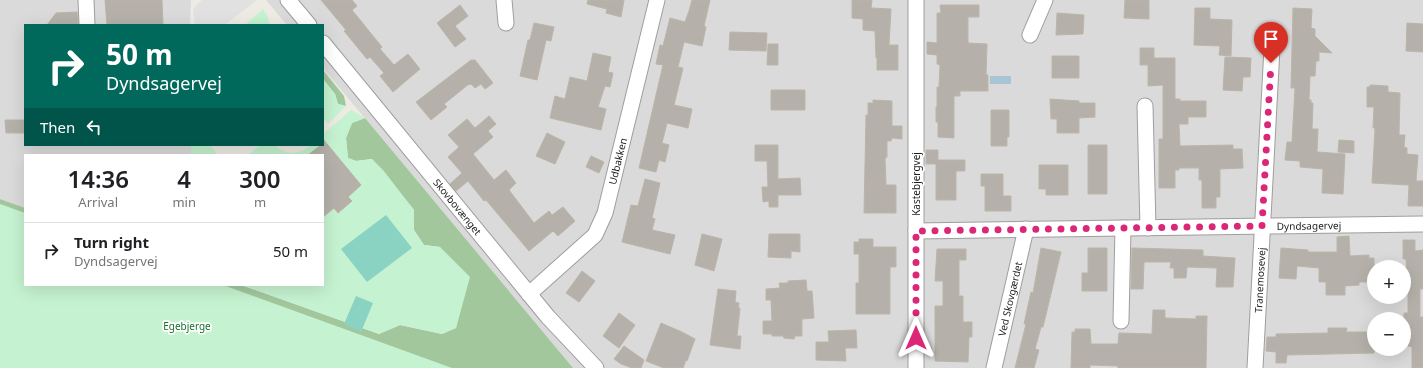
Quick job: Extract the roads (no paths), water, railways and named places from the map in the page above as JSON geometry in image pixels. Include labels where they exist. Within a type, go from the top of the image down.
[{"type":"street","points":[[86,0],[86,24]]},
{"type":"street","points":[[288,0],[308,24]]},
{"type":"street","points":[[504,0],[506,22]]},
{"type":"street","name":"Udbakken","points":[[530,294],[595,235],[606,213],[657,0]]},
{"type":"street","name":"Kastebjergvej","points":[[916,0],[916,368]]},
{"type":"street","points":[[1030,35],[1045,0]]},
{"type":"street","name":"Skovbovænget","points":[[324,43],[548,317],[596,368]]},
{"type":"street","name":"Tranemosevej","points":[[1255,368],[1272,48]]},
{"type":"street","points":[[1146,106],[1148,228]]},
{"type":"street","name":"Dyndsagervej","points":[[916,231],[1423,224]]},
{"type":"street","points":[[1121,321],[1123,228]]},
{"type":"street","name":"Ved Skovgærdet","points":[[994,368],[1026,229]]},
{"type":"park label","name":"Egebjerge","points":[[187,326]]}]
